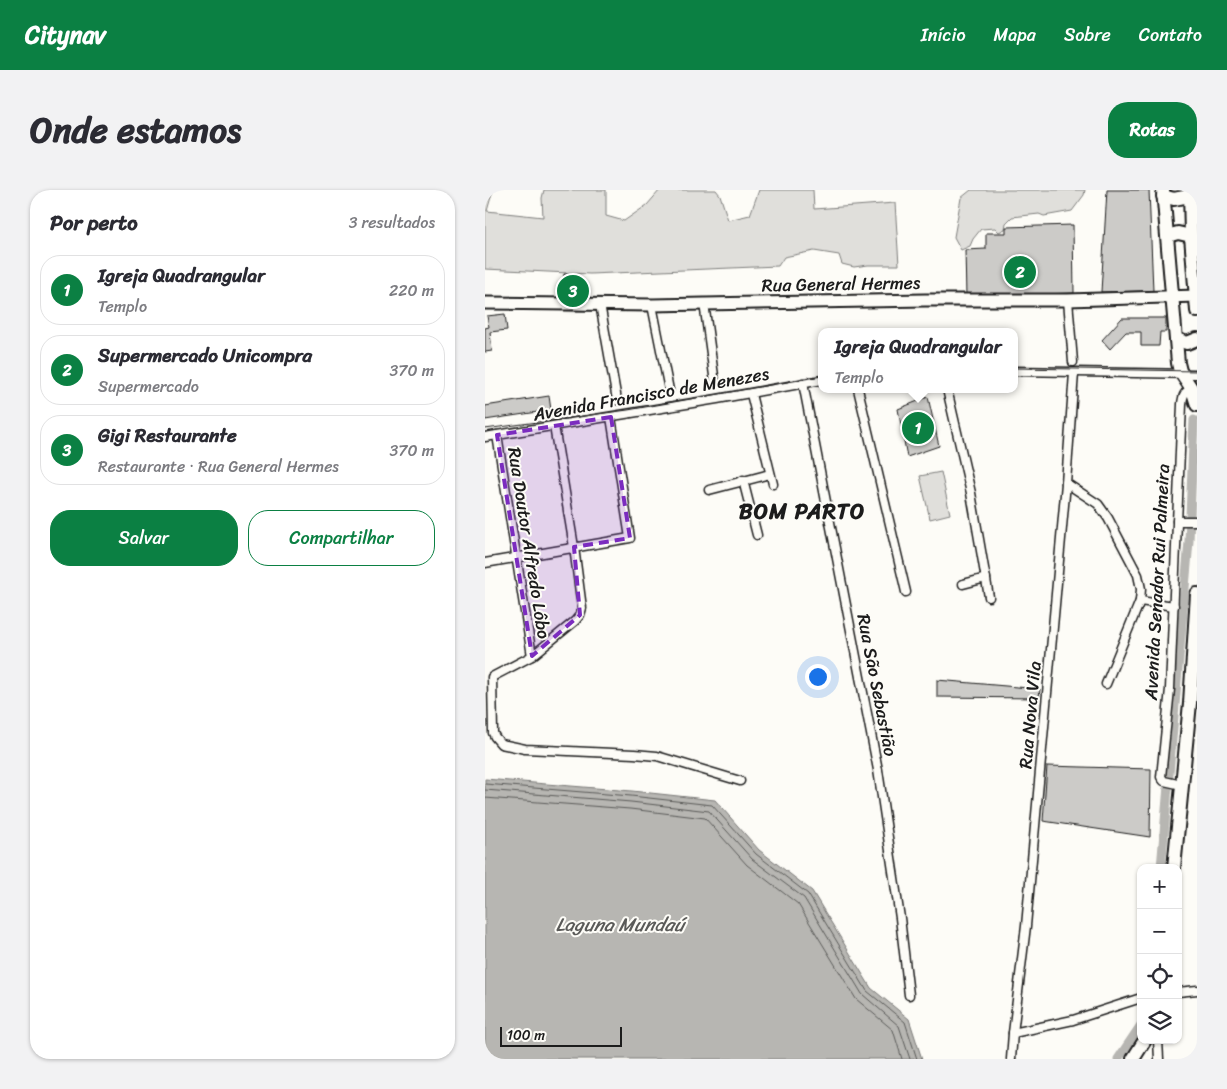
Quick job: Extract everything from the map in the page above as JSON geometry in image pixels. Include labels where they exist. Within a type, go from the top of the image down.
[{"type":"main road","points":[[1163,193],[1174,199],[1189,193],[1197,311]]},
{"type":"main road","points":[[1163,193],[1178,363],[1181,374],[1192,389],[1197,405]]},
{"type":"main road","points":[[1167,236],[1178,232],[1191,236]]},
{"type":"main road","points":[[1176,339],[1187,343],[1197,339]]},
{"type":"main road","points":[[1174,864],[1178,784],[1190,703],[1197,594]]},
{"type":"main road","points":[[1133,1059],[1142,1044]]},
{"type":"street","name":"Rua General Hermes","points":[[485,303],[652,305],[925,300],[1068,300],[1196,296]]},
{"type":"street","points":[[1068,300],[1073,362]]},
{"type":"street","points":[[600,304],[617,400]]},
{"type":"street","points":[[704,304],[715,383]]},
{"type":"street","points":[[652,305],[669,390]]},
{"type":"street","points":[[1018,371],[1197,374]]},
{"type":"street","name":"Rua Nova Vila","points":[[1011,1059],[1024,952],[1074,373]]},
{"type":"street","name":"Avenida Francisco de Menezes","points":[[485,437],[751,394],[818,381]]},
{"type":"street","name":"Rua São Sebastião","points":[[803,383],[879,770],[909,995]]},
{"type":"street","name":"Avenida Senador Rui Palmeira","points":[[1178,784],[1163,781],[1161,777],[1170,689],[1181,521],[1183,396],[1192,389]]},
{"type":"street","points":[[859,393],[906,592]]},
{"type":"street","points":[[948,393],[971,493],[989,597]]},
{"type":"street","points":[[751,394],[773,484]]},
{"type":"street","points":[[485,563],[630,538],[611,417]]},
{"type":"street","points":[[554,426],[582,608],[575,622],[532,656],[488,678],[488,714],[493,733],[497,740],[506,745],[525,749],[657,756],[740,780]]},
{"type":"street","name":"Rua Doutor Alfredo Lôbo","points":[[497,436],[532,656]]},
{"type":"street","points":[[709,490],[770,474]]},
{"type":"street","points":[[743,480],[757,535]]},
{"type":"street","points":[[1066,483],[1098,504],[1108,518],[1139,575],[1140,601],[1107,684]]},
{"type":"street","points":[[1181,521],[1196,521]]},
{"type":"street","points":[[963,584],[986,578]]},
{"type":"street","points":[[1140,601],[1174,606]]},
{"type":"street","points":[[1190,703],[1197,717]]},
{"type":"street","points":[[1182,992],[1197,990]]},
{"type":"street","points":[[1013,1033],[1073,1020],[1138,999]]},
{"type":"street","points":[[1158,1044],[1159,1059]]},
{"type":"highlighted area","points":[[611,417],[630,538],[574,547],[580,615],[532,656],[497,435]]},
{"type":"shaded area","points":[[485,190],[493,190],[487,211],[543,217],[542,198],[544,190],[606,190],[606,216],[624,221],[647,205],[660,190],[716,190],[720,195],[728,220],[750,215],[759,190],[813,190],[814,209],[895,203],[899,265],[854,267],[842,264],[839,255],[814,251],[784,257],[778,266],[590,274],[485,269]]},
{"type":"shaded area","points":[[971,190],[1085,190],[1084,195],[1072,211],[1044,216],[1039,214],[1012,217],[1006,223],[1005,229],[999,232],[995,228],[981,229],[970,246],[961,250],[954,237],[961,198]]},
{"type":"shaded area","points":[[941,472],[950,514],[930,519],[920,476]]},
{"type":"water","name":"Laguna Mundaú","points":[[485,779],[715,800],[759,850],[812,891],[871,988],[909,1019],[922,1059],[485,1059]]},
{"type":"building","points":[[1107,190],[1149,190],[1153,291],[1101,292]]},
{"type":"building","points":[[1073,225],[1074,293],[966,296],[965,250],[986,249],[986,233],[1006,233],[1006,227]]},
{"type":"building","points":[[564,274],[575,274],[572,293],[562,293]]},
{"type":"building","points":[[505,314],[507,330],[490,332],[492,351],[485,352],[485,328],[489,327],[487,316]]},
{"type":"building","points":[[1122,318],[1166,318],[1166,332],[1160,332],[1159,346],[1141,346],[1141,332],[1126,332],[1110,349],[1102,340]]},
{"type":"building","points":[[549,396],[551,410],[485,420],[485,406]]},
{"type":"building","points":[[928,397],[939,446],[907,457],[898,409]]},
{"type":"building","points":[[937,680],[1040,689],[1039,698],[937,697]]},
{"type":"building","points":[[1047,766],[1151,769],[1150,837],[1043,821]]},
{"type":"waterway","points":[[1161,864],[1189,541],[1194,420]]},
{"type":"waterway","points":[[1118,1059],[1137,1031]]},
{"type":"tram line","points":[[1018,368],[1197,371]]},
{"type":"tram line","points":[[485,429],[628,410],[818,377]]},
{"type":"place","name":"Supermercado Unicompra","points":[[1020,272]]},
{"type":"place","name":"Gigi Restaurante","points":[[573,291]]},
{"type":"place","name":"Igreja Quadrangular","points":[[918,428]]},
{"type":"district","name":"BOM PARTO","points":[[802,511]]}]
